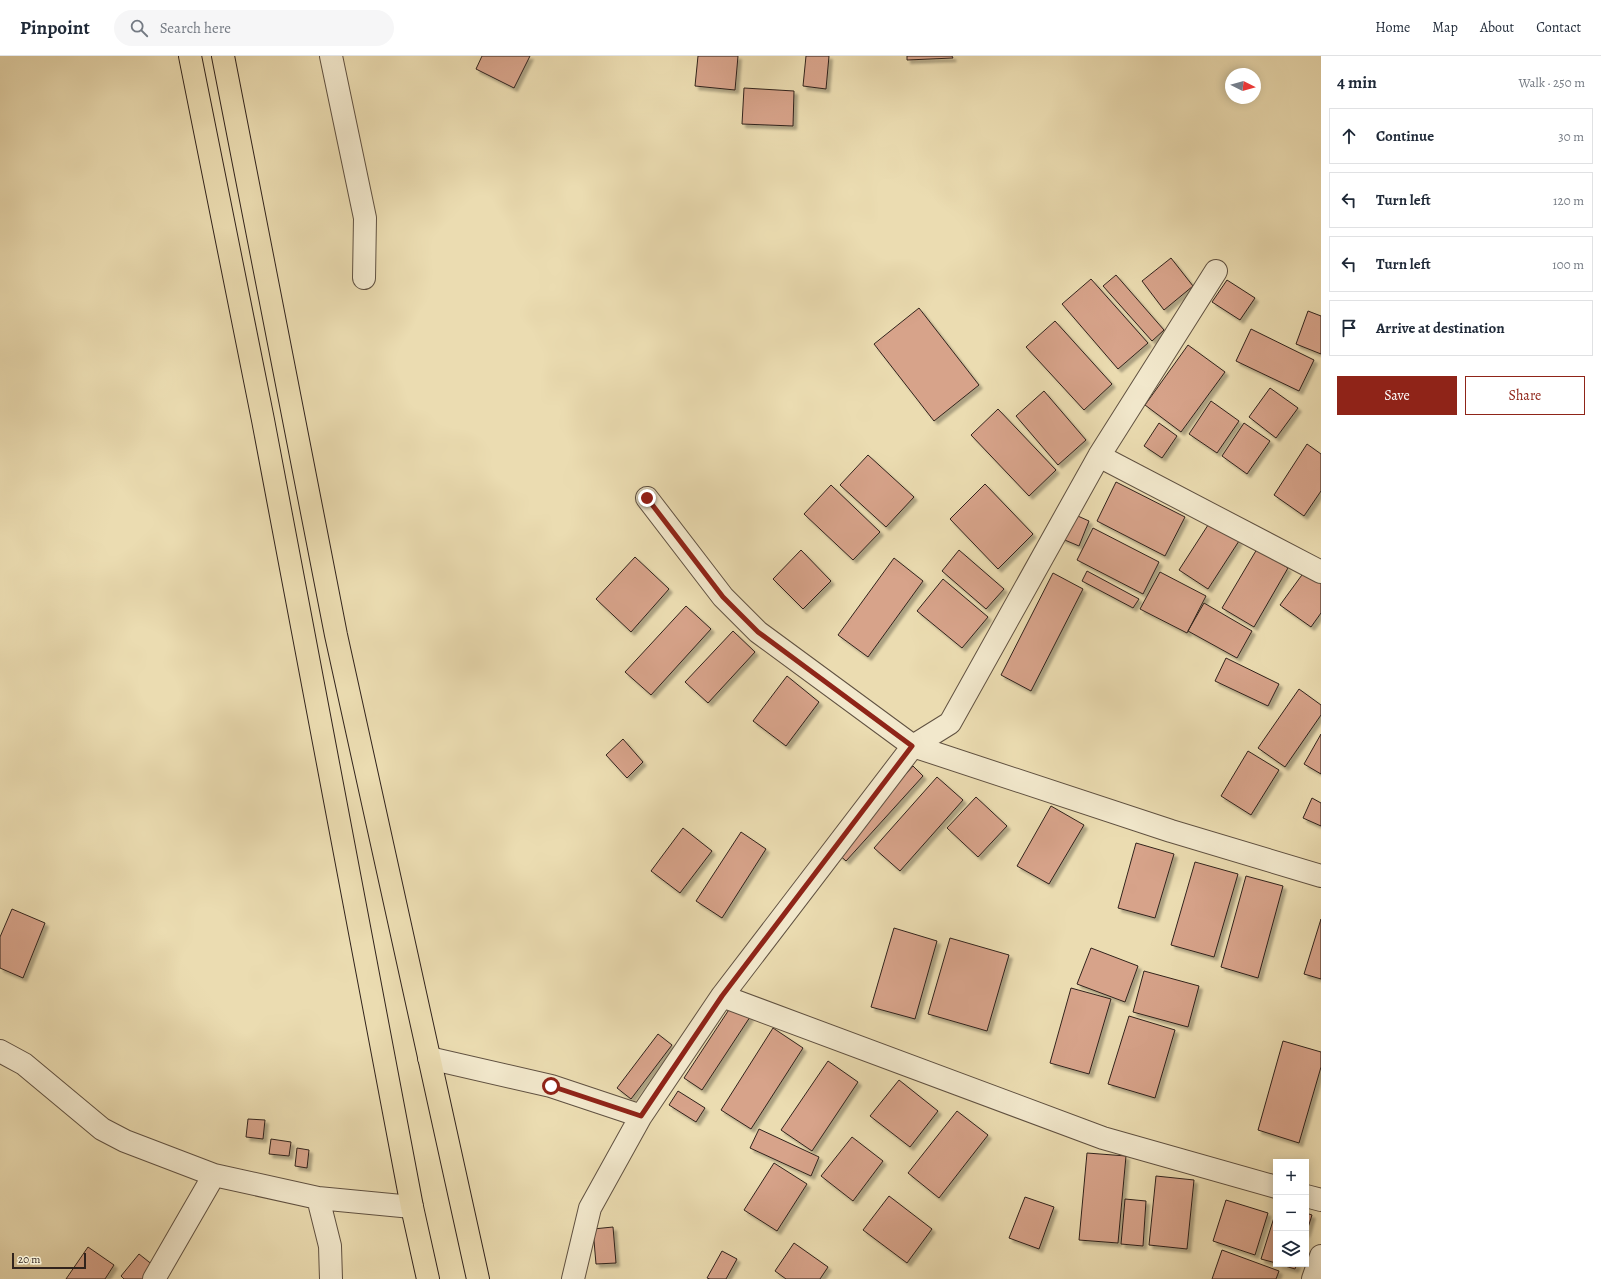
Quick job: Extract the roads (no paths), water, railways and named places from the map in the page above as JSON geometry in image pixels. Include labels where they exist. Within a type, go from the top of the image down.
[{"type":"highway","points":[[190,56],[263,420],[412,1206],[428,1279]]},
{"type":"highway","points":[[223,56],[336,635],[478,1279]]},
{"type":"highway","points":[[305,642],[336,635]]},
{"type":"street","points":[[331,56],[365,218],[364,278]]},
{"type":"street","points":[[573,1279],[590,1208],[641,1116],[722,996],[912,746],[950,723],[1099,456],[1216,271]]},
{"type":"street","points":[[1099,456],[1321,572]]},
{"type":"street","points":[[647,498],[723,597],[758,632],[912,746],[1171,831],[1321,876]]},
{"type":"street","points":[[722,996],[1103,1138],[1273,1186]]},
{"type":"street","points":[[0,1051],[24,1064],[102,1129],[125,1141],[214,1175],[318,1198],[412,1206]]},
{"type":"street","points":[[429,1058],[551,1086],[641,1116]]},
{"type":"street","points":[[154,1279],[214,1175]]},
{"type":"street","points":[[1309,1197],[1321,1200]]},
{"type":"street","points":[[318,1198],[330,1246],[331,1279]]},
{"type":"street","points":[[1312,1279],[1321,1256]]}]
